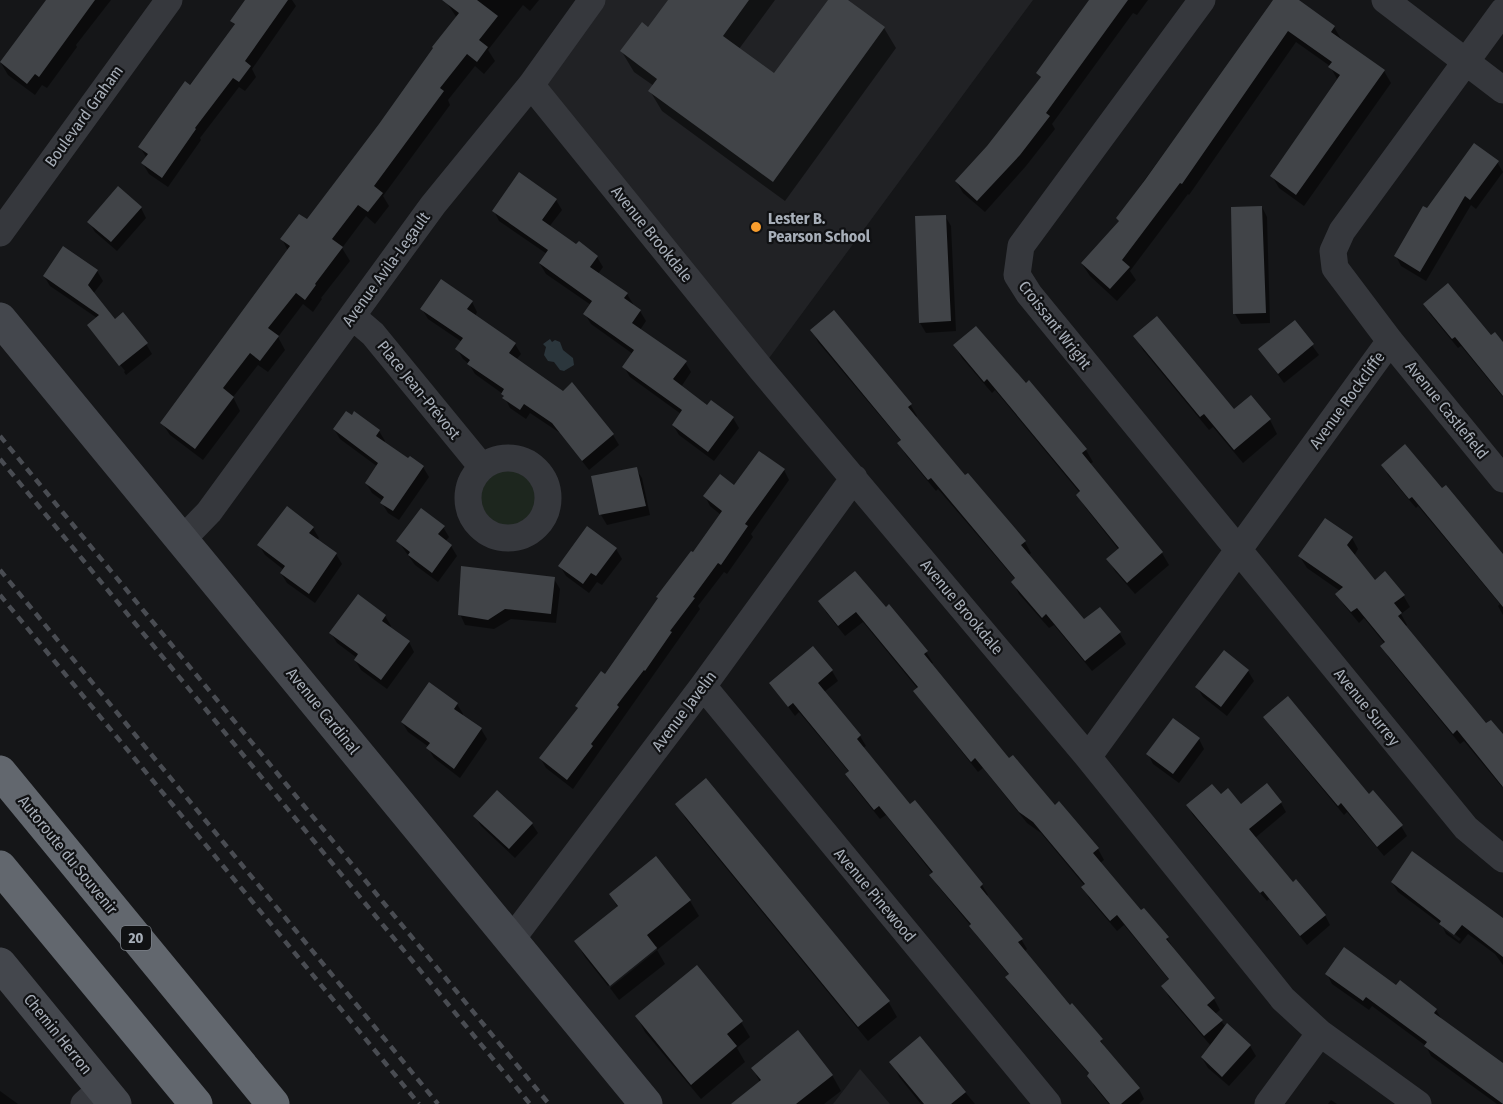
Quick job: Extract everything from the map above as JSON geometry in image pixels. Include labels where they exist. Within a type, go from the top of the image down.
[{"type":"highway","name":"Autoroute du Souvenir","points":[[0,772],[273,1104]]},
{"type":"highway","points":[[0,867],[196,1104]]},
{"type":"main road","name":"Avenue Cardinal","points":[[0,319],[646,1104]]},
{"type":"main road","name":"Chemin Herron","points":[[0,964],[101,1099]]},
{"type":"street","name":"Boulevard Graham","points":[[0,233],[169,0]]},
{"type":"street","name":"Avenue Avila-Legault","points":[[182,540],[209,512],[432,205],[531,85],[592,0]]},
{"type":"street","name":"Croissant Wright","points":[[1202,0],[1021,246],[1017,275],[1029,294],[1238,549]]},
{"type":"street","points":[[1385,0],[1503,90]]},
{"type":"street","name":"Avenue Rockcliffe","points":[[1088,757],[1390,341],[1335,268],[1333,250],[1342,231],[1503,11]]},
{"type":"street","name":"Avenue Brookdale","points":[[531,85],[761,369],[1088,757],[1283,999],[1320,1033],[1418,1104]]},
{"type":"street","name":"Place Jean-Prévost","points":[[352,316],[373,334],[482,467]]},
{"type":"street","name":"Avenue Castlefield","points":[[1390,341],[1503,479]]},
{"type":"street","name":"Avenue Javelin","points":[[511,940],[703,687],[854,478]]},
{"type":"street","name":"Avenue Surrey","points":[[1238,549],[1466,828],[1503,859]]},
{"type":"street","name":"Avenue Pinewood","points":[[703,687],[1047,1104]]},
{"type":"street","points":[[1268,1104],[1320,1033]]},
{"type":"shaded area","name":"Lester B. Pearson School","points":[[592,0],[1033,0],[761,369],[531,85]]},
{"type":"shaded area","points":[[550,339],[552,342],[555,340],[560,342],[563,350],[573,358],[574,365],[564,371],[560,370],[554,362],[548,361],[544,355],[546,347],[543,344]]},
{"type":"shaded area","points":[[508,471],[518,473],[527,479],[533,488],[535,498],[533,508],[527,517],[518,523],[508,525],[498,523],[489,517],[483,508],[481,498],[483,488],[489,479],[498,473]]},
{"type":"shaded area","points":[[860,1069],[890,1104],[833,1104]]},
{"type":"building","points":[[46,0],[95,0],[39,77],[35,74],[27,84],[0,62]]},
{"type":"building","points":[[245,0],[288,0],[245,61],[251,66],[239,82],[233,78],[195,128],[162,178],[141,163],[148,154],[138,147],[185,81],[190,85],[235,24],[230,21]]},
{"type":"building","points":[[442,0],[477,0],[498,16],[479,40],[488,47],[477,62],[467,54],[440,88],[444,91],[374,186],[383,193],[368,212],[358,205],[332,239],[343,247],[305,300],[296,293],[268,328],[279,336],[260,361],[250,353],[223,388],[234,397],[195,449],[160,423],[290,246],[280,239],[299,214],[307,219],[459,13]]},
{"type":"building","points":[[668,0],[749,0],[723,36],[774,73],[828,0],[848,0],[885,27],[773,182],[648,91],[657,79],[620,51],[642,22],[648,27]]},
{"type":"building","points":[[1089,0],[1128,0],[1046,113],[1050,116],[1020,155],[977,201],[955,181],[987,146],[1041,77],[1036,73]]},
{"type":"building","points":[[1273,0],[1299,0],[1335,26],[1331,32],[1385,70],[1296,195],[1270,176],[1340,75],[1328,67],[1332,62],[1288,31],[1182,184],[1180,183],[1122,260],[1130,267],[1110,289],[1081,263],[1119,221],[1116,218]]},
{"type":"building","points":[[1474,143],[1499,161],[1470,200],[1465,196],[1420,272],[1394,256],[1423,206],[1427,208]]},
{"type":"building","points":[[519,172],[557,199],[542,220],[576,244],[579,241],[598,256],[590,267],[628,293],[624,298],[641,310],[632,323],[687,361],[673,379],[707,405],[711,400],[734,417],[708,452],[672,425],[682,410],[622,367],[634,350],[583,314],[592,301],[539,263],[548,250],[492,211]]},
{"type":"building","points":[[118,186],[142,207],[111,242],[87,222]]},
{"type":"building","points":[[1262,206],[1266,313],[1233,314],[1231,207]]},
{"type":"building","points":[[946,215],[951,321],[919,323],[915,216]]},
{"type":"building","points":[[63,246],[98,270],[88,285],[115,319],[123,312],[148,343],[119,366],[87,325],[99,315],[43,276]]},
{"type":"building","points":[[441,279],[473,301],[467,309],[516,343],[509,353],[563,391],[572,382],[614,434],[582,461],[552,423],[524,404],[520,410],[502,398],[504,396],[501,394],[504,389],[467,364],[470,360],[455,349],[463,338],[420,309]]},
{"type":"building","points":[[1448,283],[1491,335],[1495,332],[1503,342],[1503,396],[1455,337],[1452,339],[1423,304]]},
{"type":"building","points":[[834,310],[912,404],[908,407],[965,475],[968,473],[1026,541],[1021,545],[1084,619],[1100,607],[1121,632],[1085,661],[1046,614],[1042,618],[1011,582],[1015,578],[931,478],[928,480],[897,443],[901,440],[810,330]]},
{"type":"building","points":[[1157,316],[1234,409],[1251,395],[1271,419],[1234,450],[1204,414],[1200,417],[1133,336]]},
{"type":"building","points":[[1295,320],[1314,344],[1278,374],[1258,349]]},
{"type":"building","points":[[976,326],[1026,383],[1029,380],[1087,449],[1082,453],[1163,552],[1127,583],[1106,559],[1119,548],[1076,495],[1080,491],[987,379],[984,382],[953,345]]},
{"type":"building","points":[[346,411],[352,415],[354,411],[380,430],[376,436],[424,466],[393,511],[380,503],[384,497],[365,483],[378,463],[333,429]]},
{"type":"building","points":[[1405,444],[1442,488],[1446,485],[1503,554],[1503,607],[1412,497],[1409,499],[1381,465]]},
{"type":"building","points":[[759,451],[785,469],[745,524],[748,526],[721,565],[718,563],[693,597],[695,598],[670,631],[672,632],[645,671],[617,705],[619,707],[591,744],[593,746],[567,780],[539,758],[578,708],[575,706],[601,671],[605,674],[658,598],[656,597],[691,551],[693,552],[722,511],[703,496],[720,474],[734,485]]},
{"type":"building","points":[[637,467],[646,506],[599,515],[591,476]]},
{"type":"building","points":[[287,506],[314,527],[309,533],[337,553],[309,594],[280,573],[285,566],[257,545]]},
{"type":"building","points":[[421,508],[445,526],[438,534],[452,545],[432,573],[408,555],[410,552],[396,541]]},
{"type":"building","points":[[1325,518],[1353,537],[1347,545],[1375,580],[1385,571],[1405,595],[1394,603],[1402,613],[1398,616],[1486,723],[1491,720],[1503,734],[1503,787],[1457,730],[1453,734],[1380,646],[1385,642],[1357,608],[1351,612],[1335,594],[1343,587],[1298,556]]},
{"type":"building","points":[[587,526],[617,548],[596,576],[591,573],[583,584],[558,566]]},
{"type":"building","points":[[461,566],[555,577],[551,614],[505,609],[488,620],[458,615]]},
{"type":"building","points":[[855,571],[886,607],[889,604],[928,651],[924,654],[1009,758],[1013,755],[1055,805],[1059,801],[1099,848],[1093,853],[1141,910],[1144,908],[1169,937],[1166,939],[1215,998],[1207,1005],[1223,1020],[1204,1036],[1161,986],[1169,979],[1117,915],[1110,921],[1081,887],[1085,884],[1033,822],[1019,812],[975,758],[971,762],[913,691],[918,687],[856,612],[838,626],[818,601]]},
{"type":"building","points":[[358,594],[386,615],[382,621],[410,641],[381,680],[354,660],[358,654],[329,633]]},
{"type":"building","points":[[813,646],[833,670],[818,683],[861,735],[857,739],[910,804],[915,800],[983,884],[980,887],[1023,939],[1018,942],[1070,1005],[1072,1003],[1103,1039],[1100,1041],[1140,1088],[1121,1104],[1110,1104],[1087,1076],[1089,1073],[1005,977],[1009,974],[969,926],[971,924],[929,875],[933,872],[879,806],[874,810],[845,774],[849,771],[793,703],[788,707],[769,683]]},
{"type":"building","points":[[1224,650],[1249,670],[1221,707],[1195,687]]},
{"type":"building","points":[[429,682],[458,703],[454,709],[482,728],[454,769],[426,748],[430,743],[401,722]]},
{"type":"building","points":[[1288,696],[1369,794],[1373,790],[1403,825],[1377,847],[1341,803],[1338,806],[1263,717]]},
{"type":"building","points":[[1173,718],[1200,738],[1173,774],[1146,754]]},
{"type":"building","points":[[706,778],[890,1001],[858,1027],[675,804]]},
{"type":"building","points":[[1267,783],[1282,802],[1249,829],[1293,882],[1296,879],[1326,915],[1300,936],[1263,891],[1260,893],[1186,805],[1212,784],[1221,794],[1228,788],[1241,804]]},
{"type":"building","points":[[497,790],[533,823],[509,849],[473,816]]},
{"type":"building","points":[[1412,851],[1503,918],[1503,957],[1462,925],[1454,935],[1439,924],[1441,921],[1391,882]]},
{"type":"building","points":[[656,856],[691,900],[647,935],[657,948],[610,986],[574,941],[618,906],[609,894]]},
{"type":"building","points":[[1344,947],[1396,985],[1400,980],[1437,1009],[1434,1013],[1503,1063],[1503,1104],[1424,1046],[1427,1042],[1366,997],[1363,1001],[1325,974]]},
{"type":"building","points":[[697,965],[743,1021],[727,1034],[737,1046],[691,1085],[635,1016]]},
{"type":"building","points":[[1227,1023],[1251,1045],[1222,1077],[1201,1057]]},
{"type":"building","points":[[798,1030],[833,1075],[796,1104],[731,1104],[761,1080],[751,1068]]},
{"type":"building","points":[[920,1036],[966,1092],[951,1104],[924,1104],[889,1062]]},
{"type":"railway","points":[[0,436],[549,1104]]},
{"type":"railway","points":[[0,459],[530,1104]]},
{"type":"railway","points":[[0,570],[438,1104]]},
{"type":"railway","points":[[0,595],[419,1104]]},
{"type":"place","name":"Lester B. Pearson School","points":[[756,227]]}]
